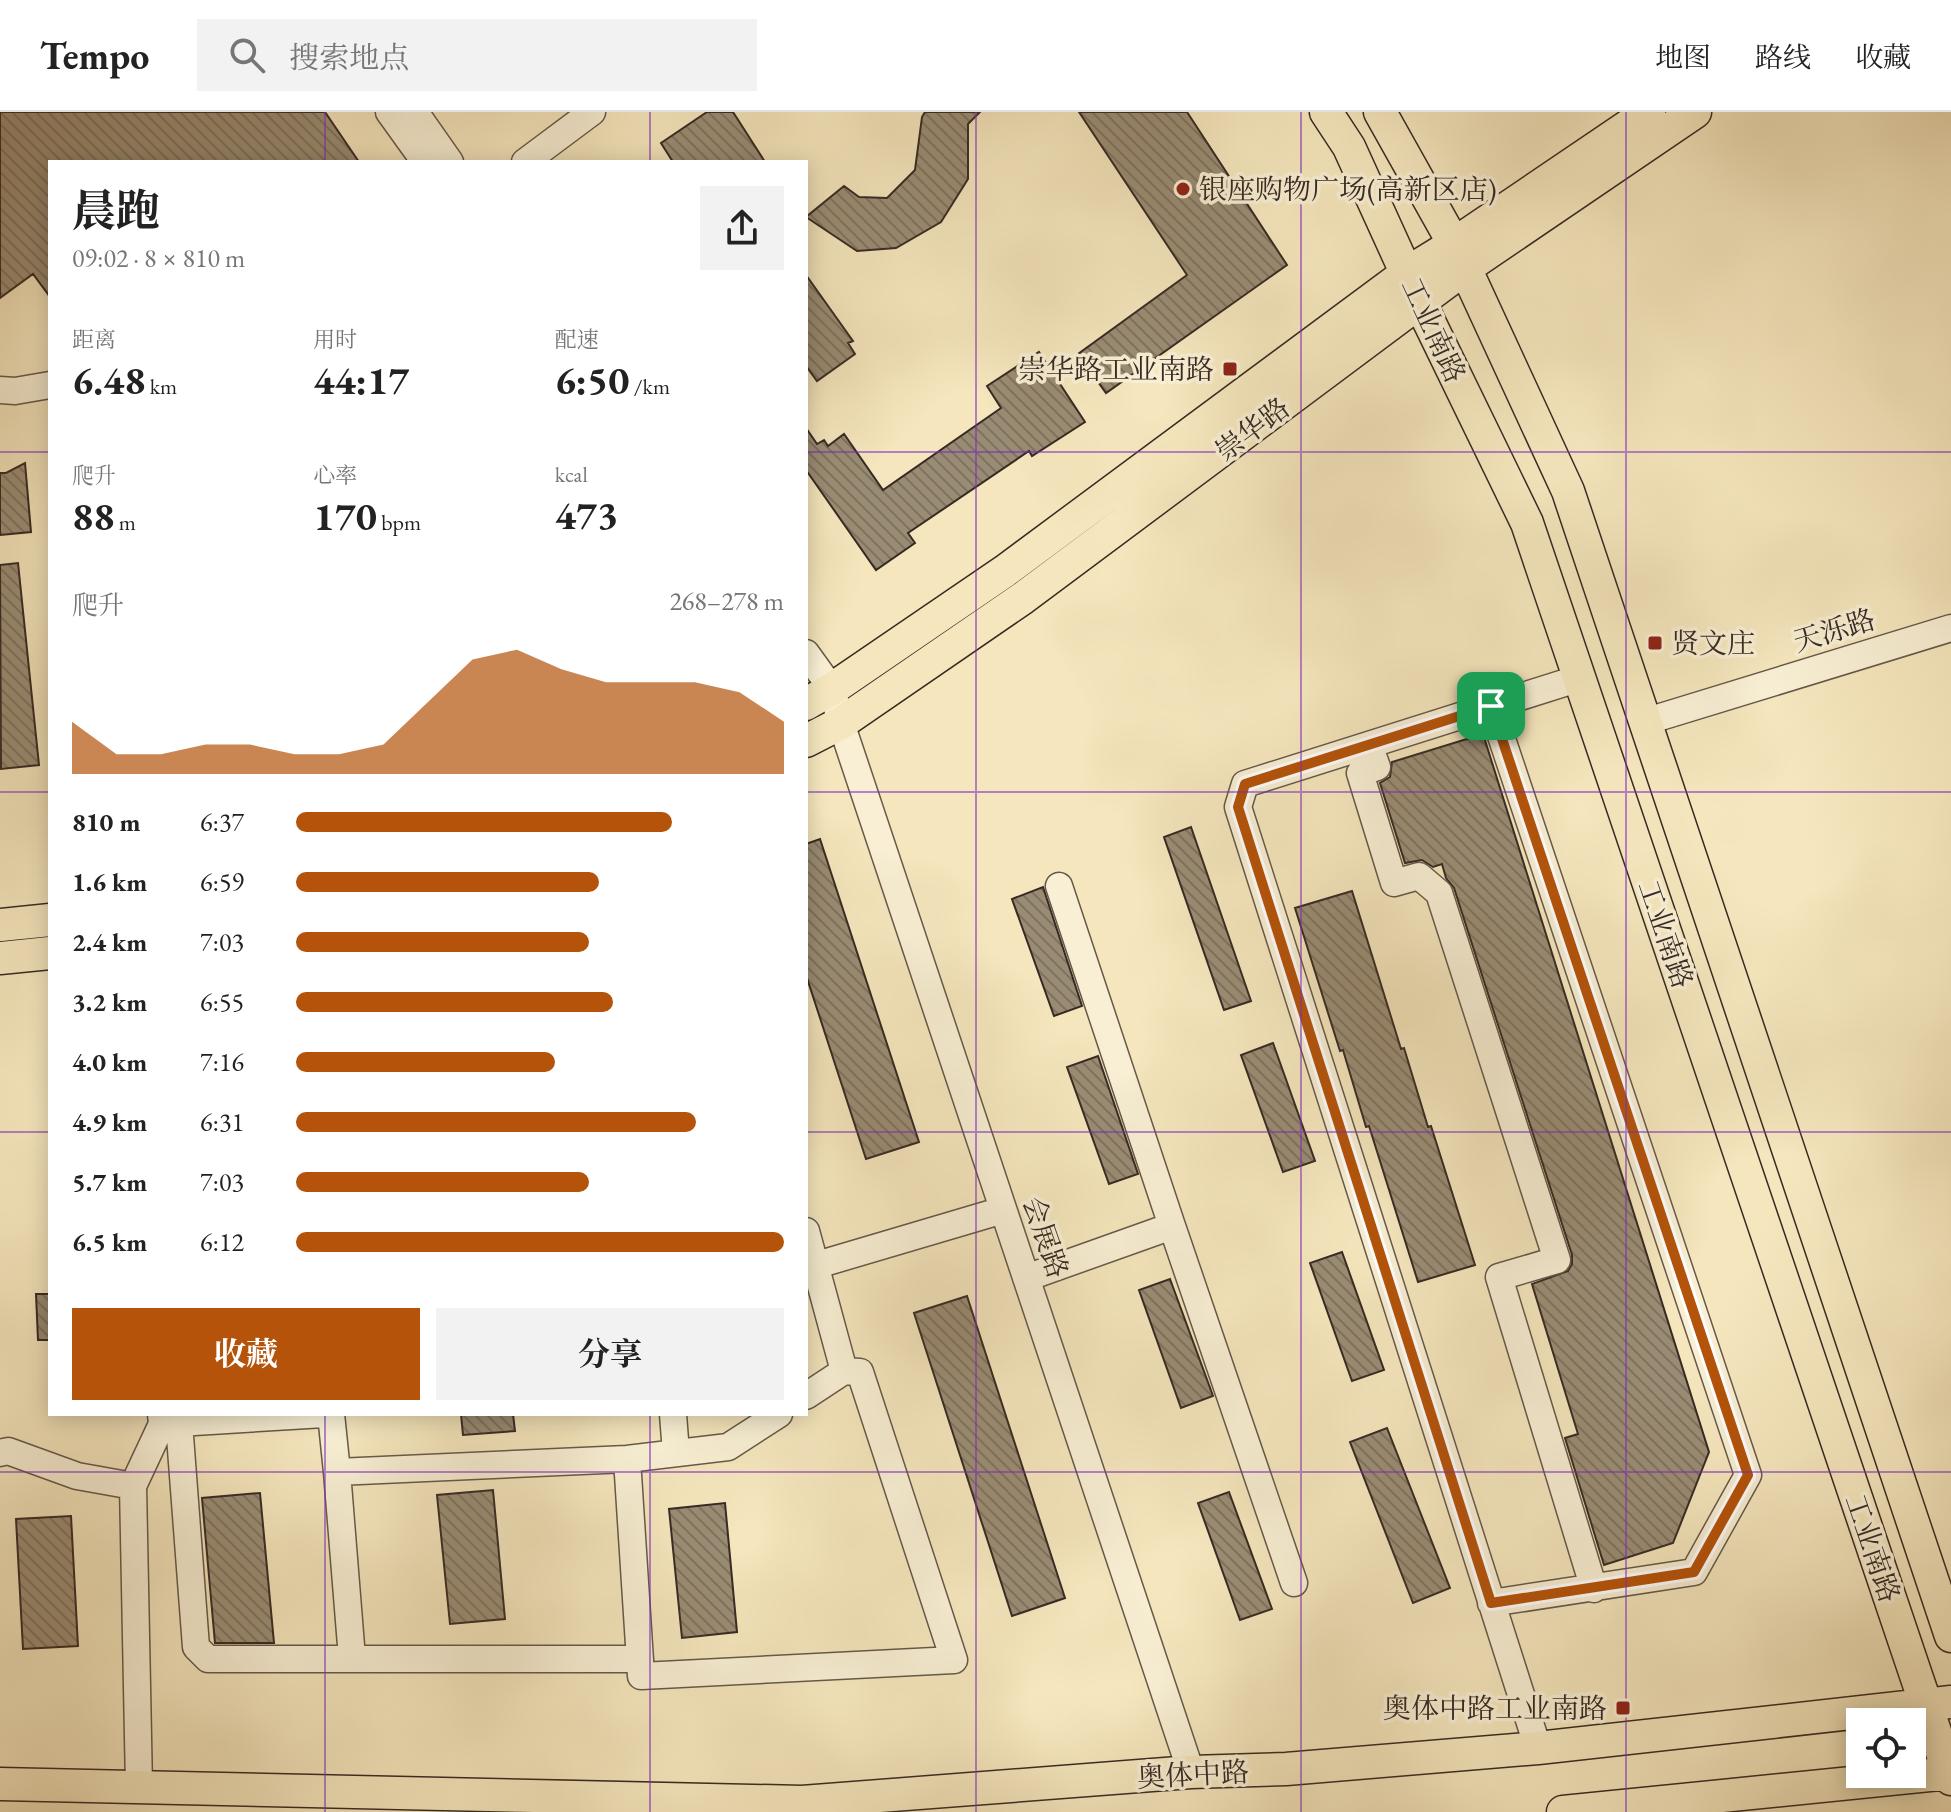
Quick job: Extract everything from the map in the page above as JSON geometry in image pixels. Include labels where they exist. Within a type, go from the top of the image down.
[{"type":"main road","name":"工业南路","points":[[1326,112],[1349,147],[1420,303],[1527,523],[1939,1704],[1950,1775]]},
{"type":"main road","name":"工业南路","points":[[1380,112],[1459,256],[1568,491],[1951,1636]]},
{"type":"main road","name":"崇华路","points":[[808,740],[841,723],[1023,598],[1420,303],[1459,256],[1649,112]]},
{"type":"main road","name":"崇华路","points":[[815,695],[1005,571],[1407,273],[1459,256],[1695,112]]},
{"type":"main road","points":[[0,925],[48,920]]},
{"type":"main road","points":[[0,958],[48,953]]},
{"type":"main road","name":"奥体中路","points":[[0,1784],[540,1804],[802,1802],[1191,1772],[1286,1769],[1538,1748],[1939,1704]]},
{"type":"main road","points":[[1563,1812],[1950,1775]]},
{"type":"street","points":[[389,112],[424,160]]},
{"type":"street","points":[[415,112],[449,160]]},
{"type":"street","points":[[528,160],[592,112]]},
{"type":"street","points":[[0,390],[15,391],[48,385]]},
{"type":"street","name":"天泺路","points":[[1644,722],[1951,628]]},
{"type":"street","name":"会展路","points":[[808,662],[815,695],[841,723],[1191,1772]]},
{"type":"street","points":[[1538,1748],[1238,807],[1245,784],[1580,678]]},
{"type":"street","points":[[1491,706],[1748,1475],[1694,1572],[1491,1603]]},
{"type":"street","points":[[1369,745],[1377,767],[1360,773],[1394,883],[1419,876],[1439,893],[1557,1260],[1499,1277],[1594,1589]]},
{"type":"street","points":[[1059,886],[1294,1583]]},
{"type":"street","points":[[844,1371],[810,1247],[1003,1210]]},
{"type":"street","points":[[1026,1278],[1172,1226]]},
{"type":"street","points":[[627,1459],[641,1676],[954,1660],[860,1372],[844,1371],[808,1395]]},
{"type":"street","points":[[168,1420],[251,1416]]},
{"type":"street","points":[[331,1416],[352,1658]]},
{"type":"street","points":[[673,1416],[676,1453]]},
{"type":"street","points":[[337,1472],[627,1459],[728,1447],[776,1416]]},
{"type":"street","points":[[168,1420],[196,1647],[208,1659],[640,1659]]},
{"type":"street","points":[[139,1787],[133,1486],[168,1420]]},
{"type":"street","points":[[0,1453],[8,1451],[77,1476],[133,1486]]},
{"type":"building","points":[[0,112],[325,112],[358,160],[48,160],[48,294],[33,274],[0,298]]},
{"type":"building","points":[[707,112],[733,112],[764,160],[672,160],[661,143]]},
{"type":"building","points":[[925,112],[980,112],[968,124],[968,179],[941,222],[896,248],[857,251],[808,218],[844,186],[859,197],[887,198],[915,170]]},
{"type":"building","name":"银座购物广场(高新区店)","points":[[1079,112],[1187,112],[1287,265],[1106,393],[1078,354],[1187,275]]},
{"type":"building","points":[[808,278],[853,341],[848,343],[855,354],[817,381],[808,369]]},
{"type":"building","points":[[1039,352],[1085,422],[1032,456],[1029,451],[908,533],[915,543],[876,570],[808,473],[808,431],[817,444],[824,440],[828,446],[844,434],[883,490],[1001,408],[987,386]]},
{"type":"building","points":[[25,463],[31,532],[0,535],[0,473]]},
{"type":"building","points":[[18,563],[39,765],[1,769],[0,565]]},
{"type":"building","points":[[1483,734],[1709,1452],[1673,1543],[1604,1565],[1565,1438],[1578,1434],[1532,1284],[1568,1271],[1572,1255],[1454,888],[1446,878],[1442,864],[1433,867],[1422,860],[1405,863],[1380,783],[1390,777],[1392,762]]},
{"type":"building","points":[[1191,827],[1251,1001],[1224,1010],[1164,837]]},
{"type":"building","points":[[820,839],[919,1142],[866,1159],[808,981],[808,843]]},
{"type":"building","points":[[1043,887],[1082,1006],[1054,1016],[1012,899]]},
{"type":"building","points":[[1352,891],[1401,1049],[1404,1048],[1428,1127],[1431,1126],[1475,1265],[1418,1282],[1295,908]]},
{"type":"building","points":[[1273,1043],[1315,1161],[1283,1172],[1241,1055]]},
{"type":"building","points":[[1098,1056],[1138,1174],[1109,1184],[1067,1067]]},
{"type":"building","points":[[1342,1252],[1384,1370],[1352,1381],[1310,1263]]},
{"type":"building","points":[[1170,1279],[1213,1396],[1181,1408],[1139,1290]]},
{"type":"building","points":[[36,1294],[48,1294],[48,1340],[38,1340]]},
{"type":"building","points":[[967,1296],[1065,1598],[1012,1616],[914,1313]]},
{"type":"building","points":[[461,1416],[513,1416],[515,1431],[463,1435]]},
{"type":"building","points":[[1387,1428],[1450,1588],[1413,1603],[1350,1442]]},
{"type":"building","points":[[493,1490],[505,1619],[450,1624],[437,1495]]},
{"type":"building","points":[[1229,1492],[1272,1609],[1240,1620],[1198,1503]]},
{"type":"building","points":[[260,1493],[274,1643],[215,1643],[202,1498]]},
{"type":"building","points":[[725,1503],[737,1632],[682,1638],[669,1509]]},
{"type":"building","points":[[71,1516],[78,1646],[23,1649],[16,1519]]},
{"type":"place","name":"银座购物广场(高新区店)","points":[[1183,189]]},
{"type":"place","name":"崇华路工业南路","points":[[1230,369]]},
{"type":"place","name":"贤文庄","points":[[1655,643]]},
{"type":"place","name":"奥体中路工业南路","points":[[1623,1708]]},
{"type":"route","points":[[1491,706],[1748,1475],[1694,1572],[1491,1603],[1238,807],[1245,784],[1491,706]]}]
